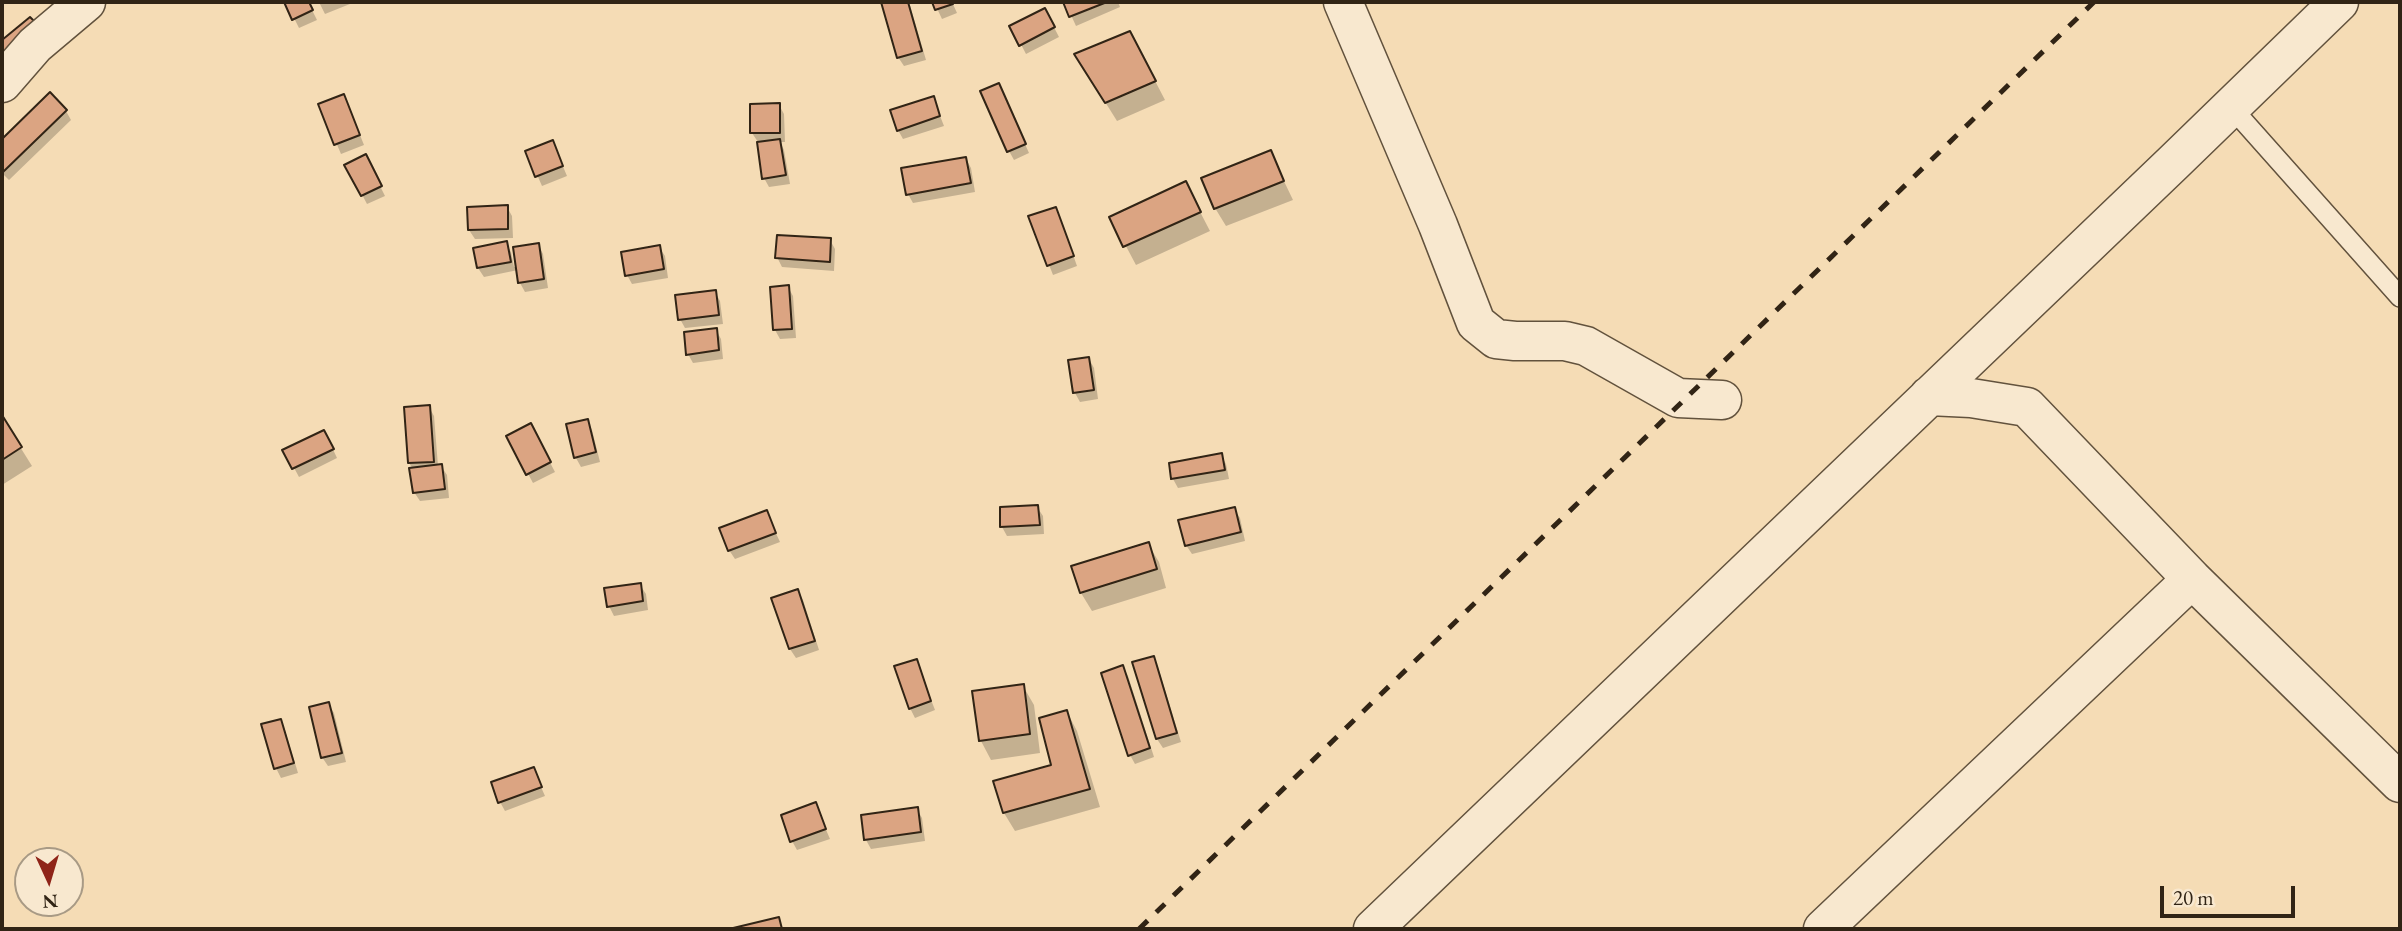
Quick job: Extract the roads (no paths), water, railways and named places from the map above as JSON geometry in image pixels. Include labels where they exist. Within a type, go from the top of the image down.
[{"type":"street","points":[[2,83],[35,45],[86,2]]},
{"type":"street","points":[[1343,2],[1438,225],[1476,323],[1496,339],[1565,341],[1586,346],[1678,398],[1722,400]]},
{"type":"street","points":[[1373,929],[2339,2]]},
{"type":"street","points":[[1929,396],[1971,398],[2027,407],[2192,579],[2400,783]]},
{"type":"street","points":[[1823,929],[2192,579]]},
{"type":"lane","points":[[2231,107],[2400,297]]},
{"type":"railway","points":[[1139,929],[2094,2]]}]
